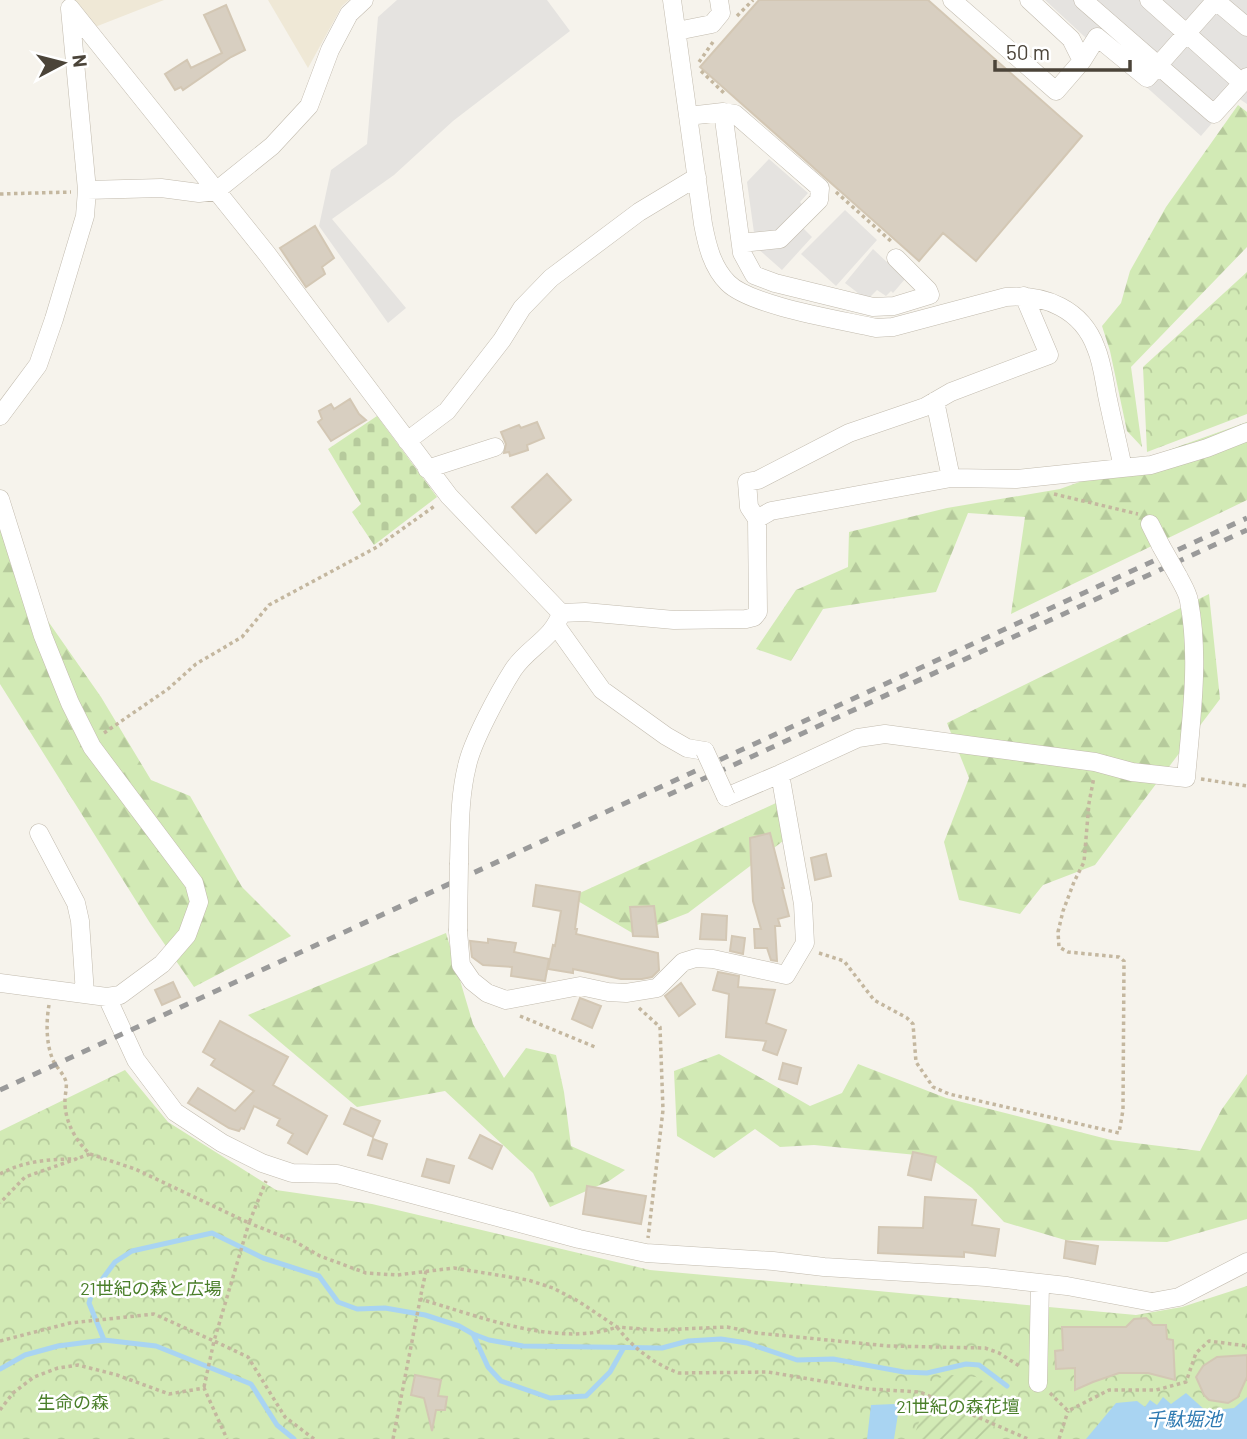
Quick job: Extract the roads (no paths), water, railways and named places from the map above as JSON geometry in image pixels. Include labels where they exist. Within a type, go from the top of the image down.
[{"type":"street","points":[[87,190],[161,188],[199,193],[216,191],[272,146],[309,106],[330,50],[349,14],[364,0]]},
{"type":"street","points":[[672,0],[710,255],[727,282],[748,296],[876,328],[893,327],[1006,298],[1024,296],[1046,299],[1059,305],[1072,314],[1091,336],[1098,351],[1123,468]]},
{"type":"street","points":[[677,31],[712,24],[721,13],[719,0]]},
{"type":"street","points":[[952,0],[1056,91],[1082,61],[1097,37],[1147,78],[1215,0],[1245,21]]},
{"type":"street","points":[[1029,0],[1071,39],[1082,61]]},
{"type":"street","points":[[1083,0],[1213,114],[1244,80],[1149,0]]},
{"type":"street","points":[[67,4],[338,347],[427,469],[559,620],[602,690],[666,736],[687,748],[705,751],[726,797],[858,738],[885,734],[1097,762],[1132,772],[1186,778],[1193,643],[1189,598],[1150,524]]},
{"type":"street","points":[[0,416],[38,365],[85,216],[87,190],[67,4]]},
{"type":"street","points":[[688,116],[723,112],[735,114],[820,188],[818,200],[780,239],[741,243]]},
{"type":"street","points":[[723,112],[742,253],[754,275],[775,283],[873,307],[894,306],[930,295],[896,258]]},
{"type":"street","points":[[407,441],[447,411],[502,340],[522,308],[551,278],[639,212],[697,177]]},
{"type":"street","points":[[780,774],[803,904],[804,947],[786,975],[713,959],[696,958],[683,962],[657,988],[626,993],[580,986],[506,1000],[488,993],[472,981],[461,965],[458,863],[461,801],[467,765],[515,667],[559,620],[585,612],[674,620],[754,617],[758,612],[757,519],[750,507],[747,482],[758,480],[849,433],[925,407],[951,392],[1049,355],[1024,296]]},
{"type":"street","points":[[935,401],[951,478]]},
{"type":"street","points":[[757,519],[771,511],[951,478],[1016,479],[1151,465],[1207,449],[1247,432]]},
{"type":"street","points":[[427,469],[495,447]]},
{"type":"street","points":[[0,499],[43,636],[70,703],[92,747],[194,883],[199,902],[187,935],[162,964],[120,995],[107,997],[0,983]]},
{"type":"street","points":[[39,833],[76,903],[80,921],[85,994]]},
{"type":"street","points":[[107,997],[136,1060],[175,1112],[222,1143],[272,1167],[292,1173],[337,1174],[579,1239],[646,1253],[986,1277],[1152,1301],[1179,1297],[1247,1262]]},
{"type":"street","points":[[1038,1383],[1040,1283]]},
{"type":"water","name":"千駄堀池","points":[[1186,1393],[1206,1411],[1234,1408],[1247,1397],[1247,1439],[1086,1439],[1116,1403],[1137,1401],[1145,1407],[1150,1400],[1157,1405],[1163,1397],[1171,1404]]},
{"type":"water","points":[[895,1404],[899,1408],[894,1439],[867,1439],[871,1405]]},
{"type":"waterway","points":[[104,1340],[89,1303],[92,1293],[115,1262],[132,1251],[212,1233],[263,1258],[319,1276],[338,1302],[357,1309],[385,1308],[425,1315],[459,1326],[489,1340],[523,1346],[662,1348],[688,1341],[721,1339],[747,1343],[797,1360],[833,1359],[904,1372],[927,1373],[966,1364],[979,1365],[1007,1386]]},
{"type":"waterway","points":[[473,1334],[488,1367],[501,1381],[550,1398],[586,1396],[610,1372],[623,1349]]},
{"type":"waterway","points":[[0,1369],[25,1355],[58,1346],[104,1340],[156,1346],[251,1384],[277,1425],[294,1439]]},
{"type":"railway","points":[[0,1090],[1247,518]]},
{"type":"railway","points":[[668,795],[1247,530]]},
{"type":"park label","name":"21世紀の森と広場","points":[[151,1289]]},
{"type":"park label","name":"生命の森","points":[[73,1403]]},
{"type":"park label","name":"21世紀の森花壇","points":[[958,1407]]}]
